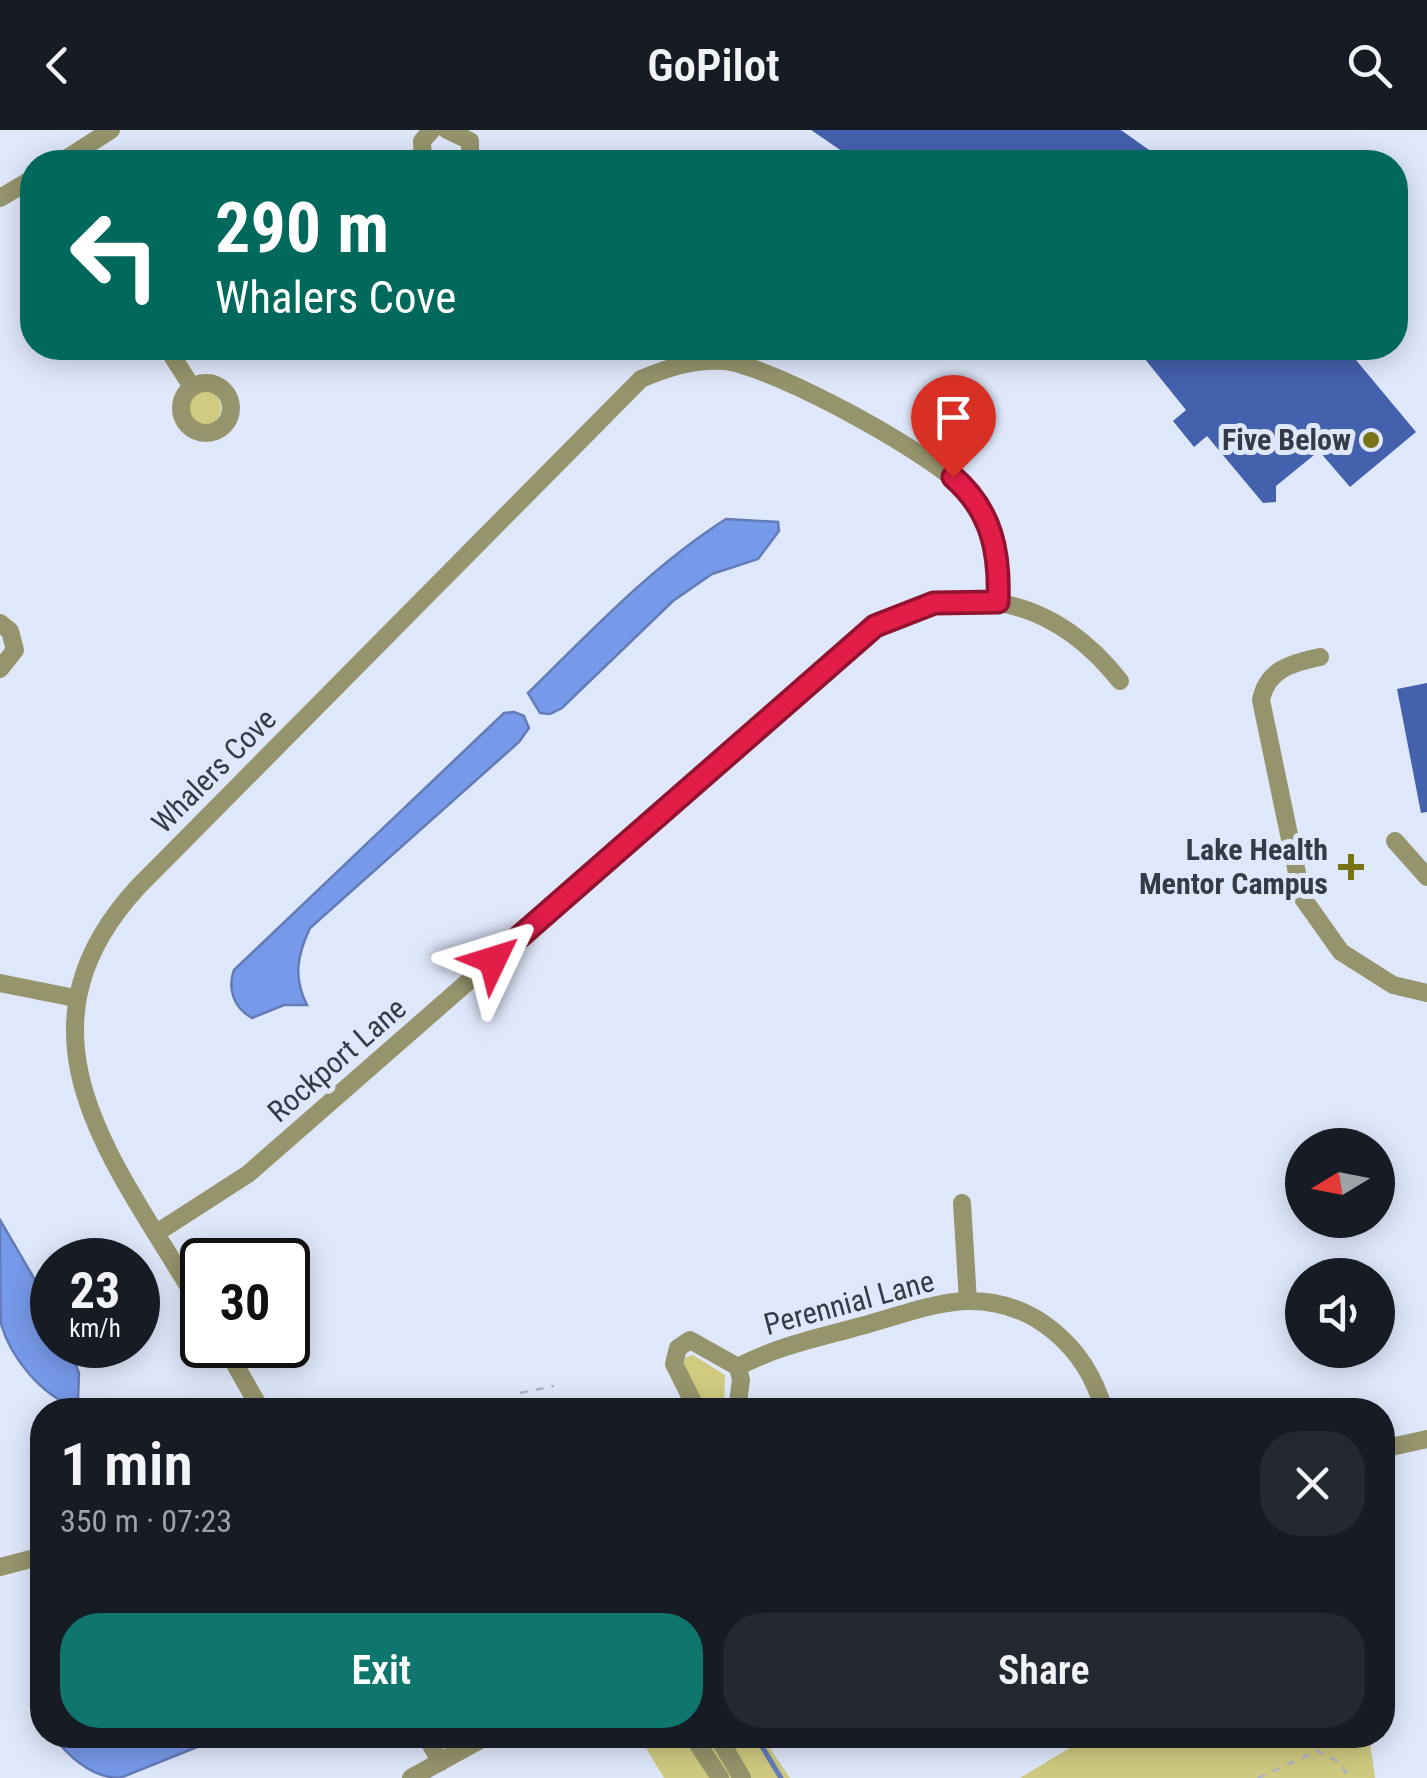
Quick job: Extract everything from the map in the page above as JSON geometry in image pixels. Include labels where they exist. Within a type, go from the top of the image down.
[{"type":"street","points":[[80,150],[111,130]]},
{"type":"street","points":[[447,130],[464,134],[470,141],[470,150]]},
{"type":"street","points":[[175,360],[192,387]]},
{"type":"street","points":[[668,360],[669,368]]},
{"type":"street","name":"Whalers Cove","points":[[180,1270],[102,1139],[82,1094],[74,1052],[76,998],[92,949],[129,897],[616,402],[641,379],[698,360]]},
{"type":"street","name":"Whalers Cove","points":[[736,360],[783,378],[953,477],[973,496],[994,540],[998,602]]},
{"type":"street","name":"Rockport Lane","points":[[158,1232],[248,1174],[863,635],[915,607],[950,601],[998,602],[1022,607],[1066,628],[1094,650],[1120,681]]},
{"type":"street","points":[[0,623],[10,631],[15,650],[0,669]]},
{"type":"street","points":[[1320,657],[1291,663],[1272,675],[1261,700],[1297,889],[1319,927],[1341,952],[1393,985],[1427,993]]},
{"type":"street","points":[[1395,841],[1427,877]]},
{"type":"street","points":[[0,983],[76,998]]},
{"type":"street","points":[[962,1203],[968,1301]]},
{"type":"street","name":"Perennial Lane","points":[[738,1367],[770,1350],[968,1301],[1028,1314],[1052,1327],[1095,1381],[1100,1398]]},
{"type":"street","name":"Perennial Lane","points":[[691,1398],[675,1368],[680,1345],[696,1340],[738,1367],[738,1398]]},
{"type":"street","points":[[237,1368],[255,1398]]},
{"type":"street","points":[[1395,1446],[1427,1440]]},
{"type":"street","points":[[0,1568],[30,1559]]},
{"type":"street","points":[[432,1748],[440,1762]]},
{"type":"street","points":[[411,1778],[440,1762],[453,1748]]},
{"type":"street","points":[[700,1748],[720,1778]]},
{"type":"street","points":[[725,1748],[742,1778]]},
{"type":"path","points":[[520,1393],[554,1386]]},
{"type":"path","points":[[1258,1778],[1317,1750],[1341,1763],[1348,1778]]},
{"type":"shaded area","points":[[203,390],[216,395],[221,408],[216,421],[203,426],[190,421],[185,408],[190,395]]},
{"type":"shaded area","points":[[693,1355],[725,1375],[724,1398],[700,1398],[682,1366],[686,1357]]},
{"type":"shaded area","points":[[646,1748],[770,1748],[790,1778],[664,1778]]},
{"type":"shaded area","points":[[1070,1748],[1371,1748],[1375,1778],[1020,1778]]},
{"type":"water","points":[[726,519],[778,522],[779,531],[758,559],[712,574],[673,601],[562,708],[550,714],[540,713],[528,693],[647,579]]},
{"type":"water","points":[[504,713],[524,716],[529,728],[519,742],[310,928],[298,966],[307,1005],[284,1005],[252,1018],[246,1014],[232,991],[234,970]]},
{"type":"water","points":[[0,1220],[30,1271],[30,1368],[77,1368],[78,1398],[57,1398],[49,1393],[20,1362],[1,1324]]},
{"type":"water","points":[[63,1748],[195,1748],[120,1778],[82,1765]]},
{"type":"building","points":[[811,130],[1121,130],[1149,150],[840,150]]},
{"type":"building","points":[[1146,360],[1356,360],[1416,432],[1350,487],[1319,451],[1276,486],[1276,502],[1263,503],[1207,436],[1194,447],[1173,421],[1186,410]]},
{"type":"building","points":[[1427,683],[1427,812],[1421,813],[1397,689]]},
{"type":"waterway","points":[[763,1748],[781,1778]]},
{"type":"place","name":"Five Below","points":[[1371,440]]},
{"type":"place","name":"Lake Health Mentor Campus","points":[[1351,867]]},
{"type":"route","points":[[493,960],[790,695],[875,626],[915,607],[934,603],[998,602],[998,554],[988,521],[973,496],[953,477]]}]
